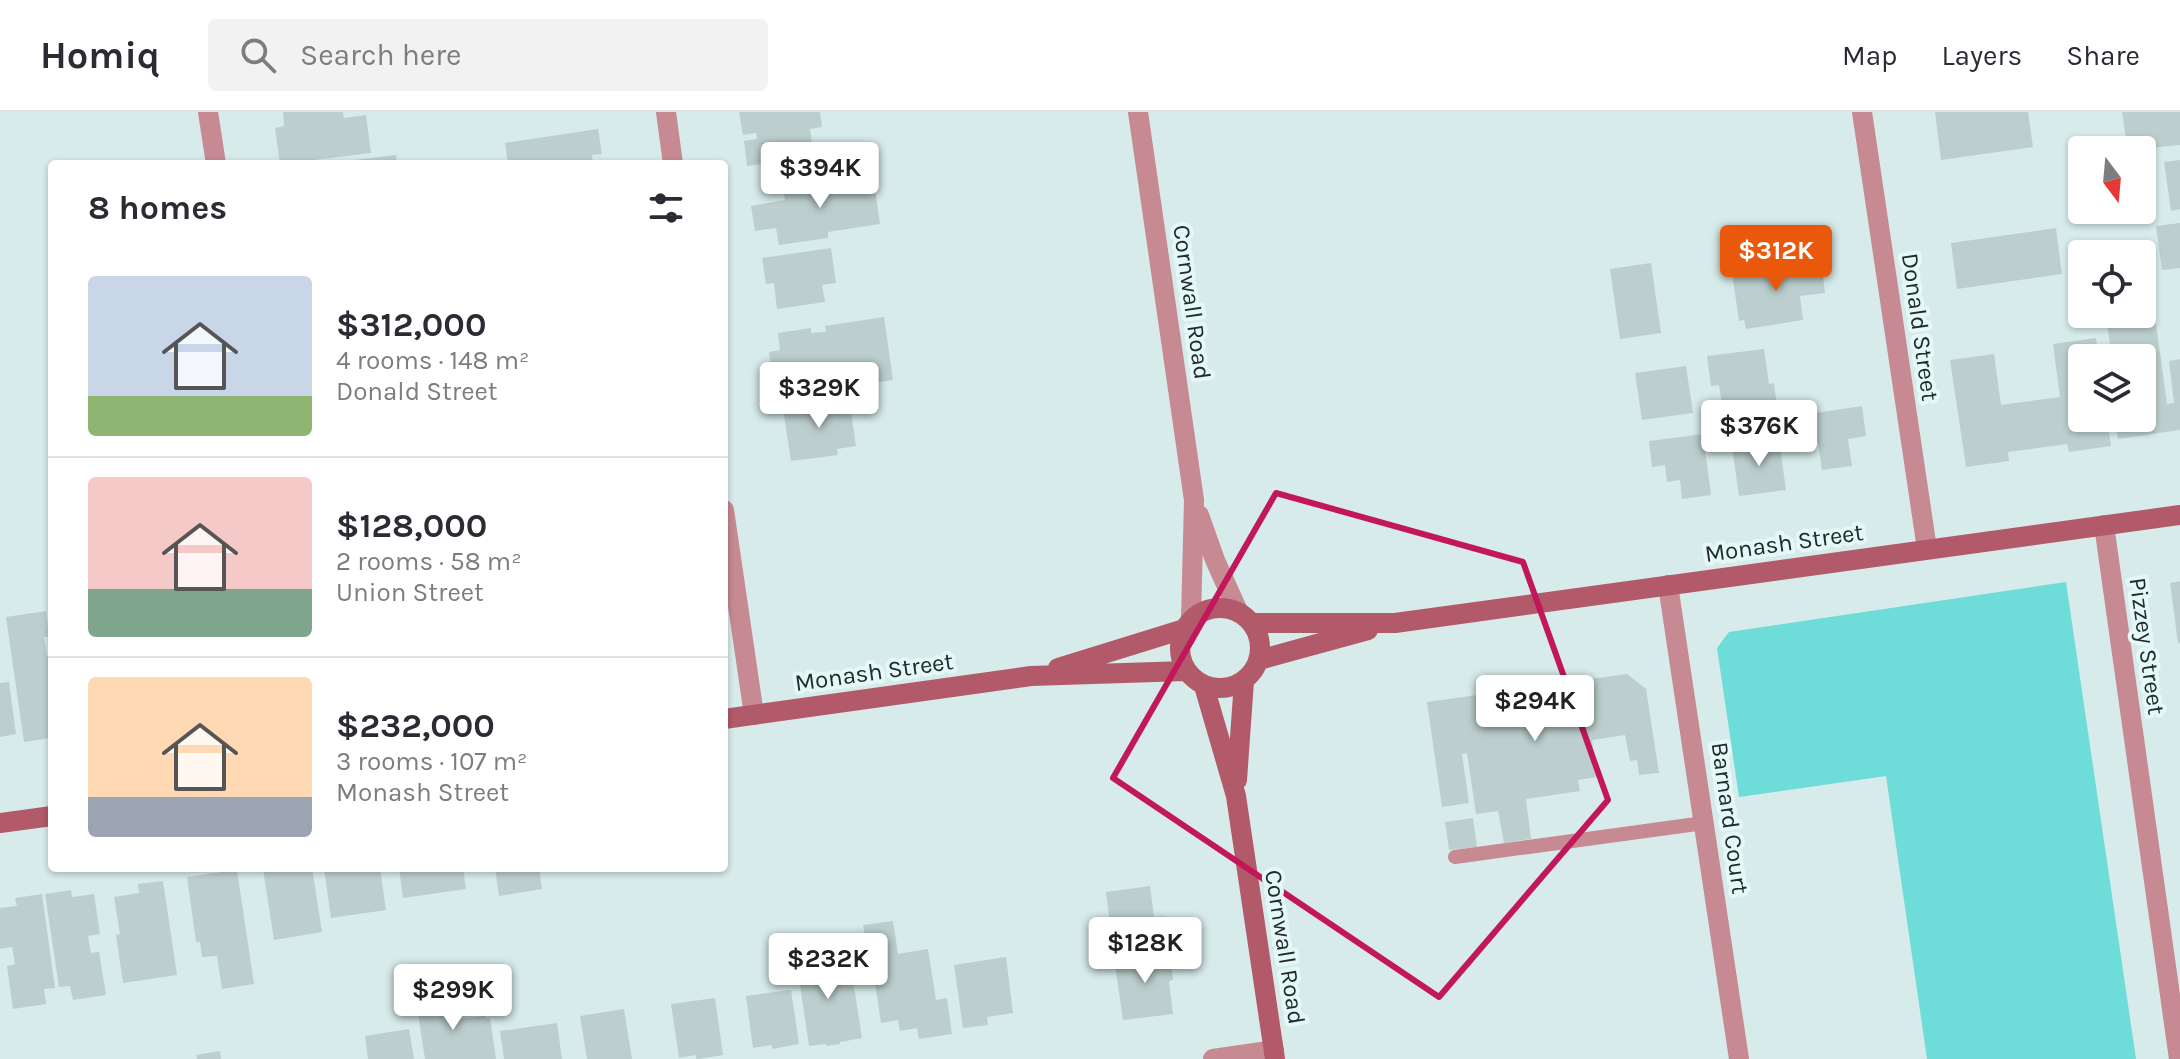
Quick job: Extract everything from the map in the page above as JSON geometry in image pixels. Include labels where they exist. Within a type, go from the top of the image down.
[{"type":"main road","name":"Monash Street","points":[[1259,660],[1395,623],[2180,515]]},
{"type":"main road","points":[[1213,608],[1226,608],[1245,617],[1260,641],[1259,660],[1255,668],[1244,681],[1232,687],[1218,689],[1204,686],[1186,671],[1179,653],[1187,624],[1201,612],[1213,608]]},
{"type":"main road","name":"Monash Street","points":[[1245,617],[1395,623]]},
{"type":"main road","name":"Monash Street","points":[[1031,676],[1187,624]]},
{"type":"main road","name":"Monash Street","points":[[728,718],[1031,676],[1186,671]]},
{"type":"main road","name":"Cornwall Road","points":[[1236,796],[1244,681]]},
{"type":"main road","name":"Cornwall Road","points":[[1204,686],[1236,796],[1275,1055]]},
{"type":"main road","points":[[0,823],[48,817]]},
{"type":"street","points":[[208,112],[215,160]]},
{"type":"street","points":[[666,112],[672,160]]},
{"type":"street","name":"Cornwall Road","points":[[1138,112],[1194,500],[1215,560],[1245,617]]},
{"type":"street","name":"Donald Street","points":[[1862,112],[1927,549]]},
{"type":"street","name":"Cornwall Road","points":[[1187,624],[1194,500]]},
{"type":"street","name":"Pizzey Street","points":[[2104,525],[2179,1059]]},
{"type":"street","points":[[728,537],[754,715]]},
{"type":"street","name":"Barnard Court","points":[[1668,585],[1739,1059]]},
{"type":"street","points":[[1213,1059],[1275,1055]]},
{"type":"lane","points":[[1455,857],[1704,823]]},
{"type":"highlighted area","points":[[1276,493],[1523,562],[1608,800],[1439,997],[1113,778]]},
{"type":"shaded area","points":[[2066,582],[2136,1059],[1927,1059],[1886,776],[1739,797],[1717,648],[1729,632]]},
{"type":"building","points":[[283,112],[343,112],[344,118],[366,115],[371,153],[313,160],[279,160],[275,128],[284,126]]},
{"type":"building","points":[[739,112],[820,112],[822,127],[810,129],[814,157],[747,166],[744,141],[757,139],[756,133],[743,135]]},
{"type":"building","points":[[1935,112],[2028,112],[2033,147],[1941,160]]},
{"type":"building","points":[[2122,112],[2180,112],[2180,145],[2156,147],[2156,136],[2126,136]]},
{"type":"building","points":[[598,129],[602,154],[592,155],[593,160],[507,160],[505,143]]},
{"type":"building","points":[[396,155],[397,160],[355,160]]},
{"type":"building","points":[[2180,160],[2180,209],[2171,211],[2164,162]]},
{"type":"building","points":[[873,175],[880,224],[828,232],[828,238],[779,245],[776,228],[755,231],[751,206],[785,200],[783,188]]},
{"type":"building","points":[[2180,223],[2180,268],[2162,270],[2156,226]]},
{"type":"building","points":[[2056,228],[2062,274],[1957,289],[1951,243]]},
{"type":"building","points":[[831,248],[836,283],[822,285],[825,302],[777,309],[774,283],[766,284],[762,258]]},
{"type":"building","points":[[1821,261],[1825,293],[1800,296],[1803,320],[1746,329],[1744,320],[1739,321],[1732,273]]},
{"type":"building","points":[[1651,263],[1661,333],[1620,339],[1610,269]]},
{"type":"building","points":[[884,317],[893,380],[834,389],[835,395],[803,400],[800,382],[774,386],[769,352],[780,350],[778,333],[811,328],[811,333],[826,332],[825,326]]},
{"type":"building","points":[[2156,324],[2167,404],[2174,403],[2169,361],[2180,359],[2180,430],[2118,439],[2117,432],[2156,432],[2156,344],[2110,344],[2108,328],[2156,328]]},
{"type":"building","points":[[2096,338],[2097,344],[2068,344],[2068,432],[2109,432],[2111,446],[2069,452],[2067,444],[2008,452],[2009,461],[1966,467],[1950,360],[1994,354],[2001,405],[2060,397],[2053,344]]},
{"type":"building","points":[[1764,349],[1769,384],[1774,383],[1780,430],[1727,438],[1719,385],[1711,386],[1707,356]]},
{"type":"building","points":[[1686,366],[1693,413],[1642,420],[1635,373]]},
{"type":"building","points":[[849,399],[856,446],[837,449],[838,455],[791,461],[783,409]]},
{"type":"building","points":[[1862,406],[1866,436],[1848,439],[1852,466],[1822,470],[1818,443],[1794,447],[1790,417]]},
{"type":"building","points":[[1703,434],[1711,495],[1682,499],[1680,480],[1667,482],[1665,465],[1652,467],[1649,441]]},
{"type":"building","points":[[1779,440],[1786,490],[1739,496],[1732,447]]},
{"type":"building","points":[[2180,581],[2180,643],[2178,643],[2170,583]]},
{"type":"building","points":[[46,611],[48,637],[44,637],[48,656],[48,738],[24,742],[6,617]]},
{"type":"building","points":[[1627,674],[1646,689],[1659,773],[1639,775],[1637,760],[1630,761],[1625,735],[1592,740],[1597,777],[1578,780],[1580,791],[1526,799],[1531,839],[1504,843],[1498,811],[1476,814],[1467,753],[1462,754],[1469,803],[1442,807],[1427,702]]},
{"type":"building","points":[[9,682],[16,734],[0,737],[0,683]]},
{"type":"building","points":[[1473,818],[1477,847],[1449,850],[1445,822]]},
{"type":"building","points":[[237,872],[254,984],[222,989],[217,956],[202,957],[200,942],[196,942],[187,877]]},
{"type":"building","points":[[263,872],[313,872],[322,932],[274,940]]},
{"type":"building","points":[[325,872],[381,872],[386,910],[331,918]]},
{"type":"building","points":[[400,872],[464,872],[466,889],[403,898]]},
{"type":"building","points":[[496,872],[540,872],[542,889],[499,896]]},
{"type":"building","points":[[163,881],[177,975],[123,983],[114,897],[139,893],[138,884]]},
{"type":"building","points":[[1150,886],[1154,917],[1164,916],[1168,945],[1113,951],[1106,892]]},
{"type":"building","points":[[71,890],[72,897],[94,894],[100,934],[88,936],[91,953],[99,952],[106,995],[73,1000],[70,986],[59,987],[45,894]]},
{"type":"building","points":[[42,894],[55,988],[44,989],[46,1004],[13,1009],[7,966],[15,964],[12,947],[0,949],[0,908],[17,906],[15,898]]},
{"type":"building","points":[[893,921],[898,954],[928,949],[936,1000],[947,998],[952,1034],[919,1039],[917,1028],[900,1031],[898,1020],[881,1023],[863,925]]},
{"type":"building","points":[[838,951],[842,982],[853,980],[862,1038],[840,1044],[809,1046],[796,958]]},
{"type":"building","points":[[1169,951],[1173,1014],[1123,1020],[1114,958]]},
{"type":"building","points":[[1006,957],[1013,1013],[987,1017],[988,1025],[963,1028],[954,965]]},
{"type":"building","points":[[791,990],[799,1044],[772,1049],[772,1045],[753,1048],[746,996]]},
{"type":"building","points":[[455,995],[459,1019],[490,1018],[496,1059],[425,1059],[416,1001]]},
{"type":"building","points":[[715,998],[723,1055],[679,1058],[671,1004]]},
{"type":"building","points":[[624,1009],[632,1059],[587,1059],[580,1016]]},
{"type":"building","points":[[557,1023],[562,1059],[504,1059],[500,1031]]},
{"type":"building","points":[[409,1029],[414,1059],[368,1059],[365,1036]]},
{"type":"building","points":[[220,1051],[221,1059],[197,1059],[196,1055]]}]
